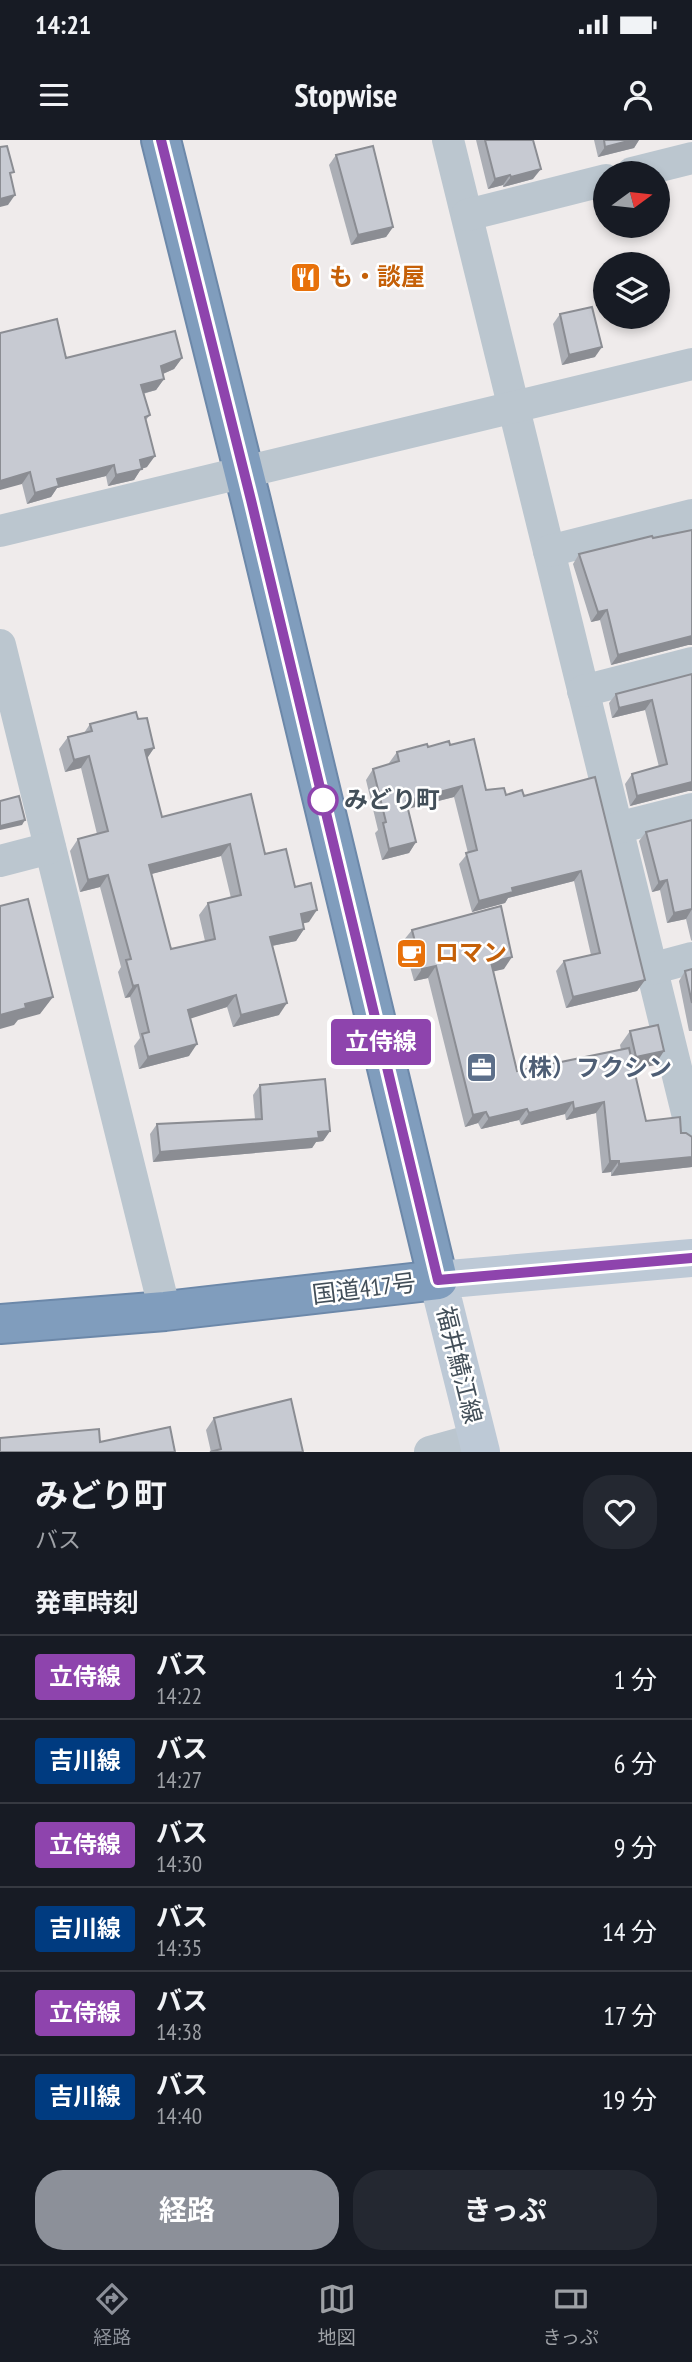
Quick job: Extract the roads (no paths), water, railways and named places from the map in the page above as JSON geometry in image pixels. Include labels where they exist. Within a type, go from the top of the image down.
[{"type":"highway","name":"国道417号","points":[[0,1324],[165,1311],[438,1280],[161,140]]},
{"type":"main road","name":"福井鯖江線","points":[[479,1446],[438,1280],[692,1258]]},
{"type":"street","points":[[448,140],[651,969],[690,1117]]},
{"type":"street","points":[[670,164],[692,158]]},
{"type":"street","points":[[467,215],[593,183]]},
{"type":"street","points":[[0,531],[692,364]]},
{"type":"street","points":[[549,551],[692,515]]},
{"type":"street","points":[[0,645],[165,1311]]},
{"type":"street","points":[[583,691],[692,663]]},
{"type":"street","points":[[617,828],[692,809]]},
{"type":"street","points":[[0,861],[50,848]]},
{"type":"street","points":[[651,969],[692,958]]},
{"type":"street","points":[[430,1452],[479,1446]]},
{"type":"place","name":"も・談屋","points":[[306,277]]},
{"type":"place","name":"みどり町","points":[[323,800]]},
{"type":"place","name":"ロマン","points":[[412,953]]},
{"type":"place","name":"（株）フクシン","points":[[481,1068]]}]
